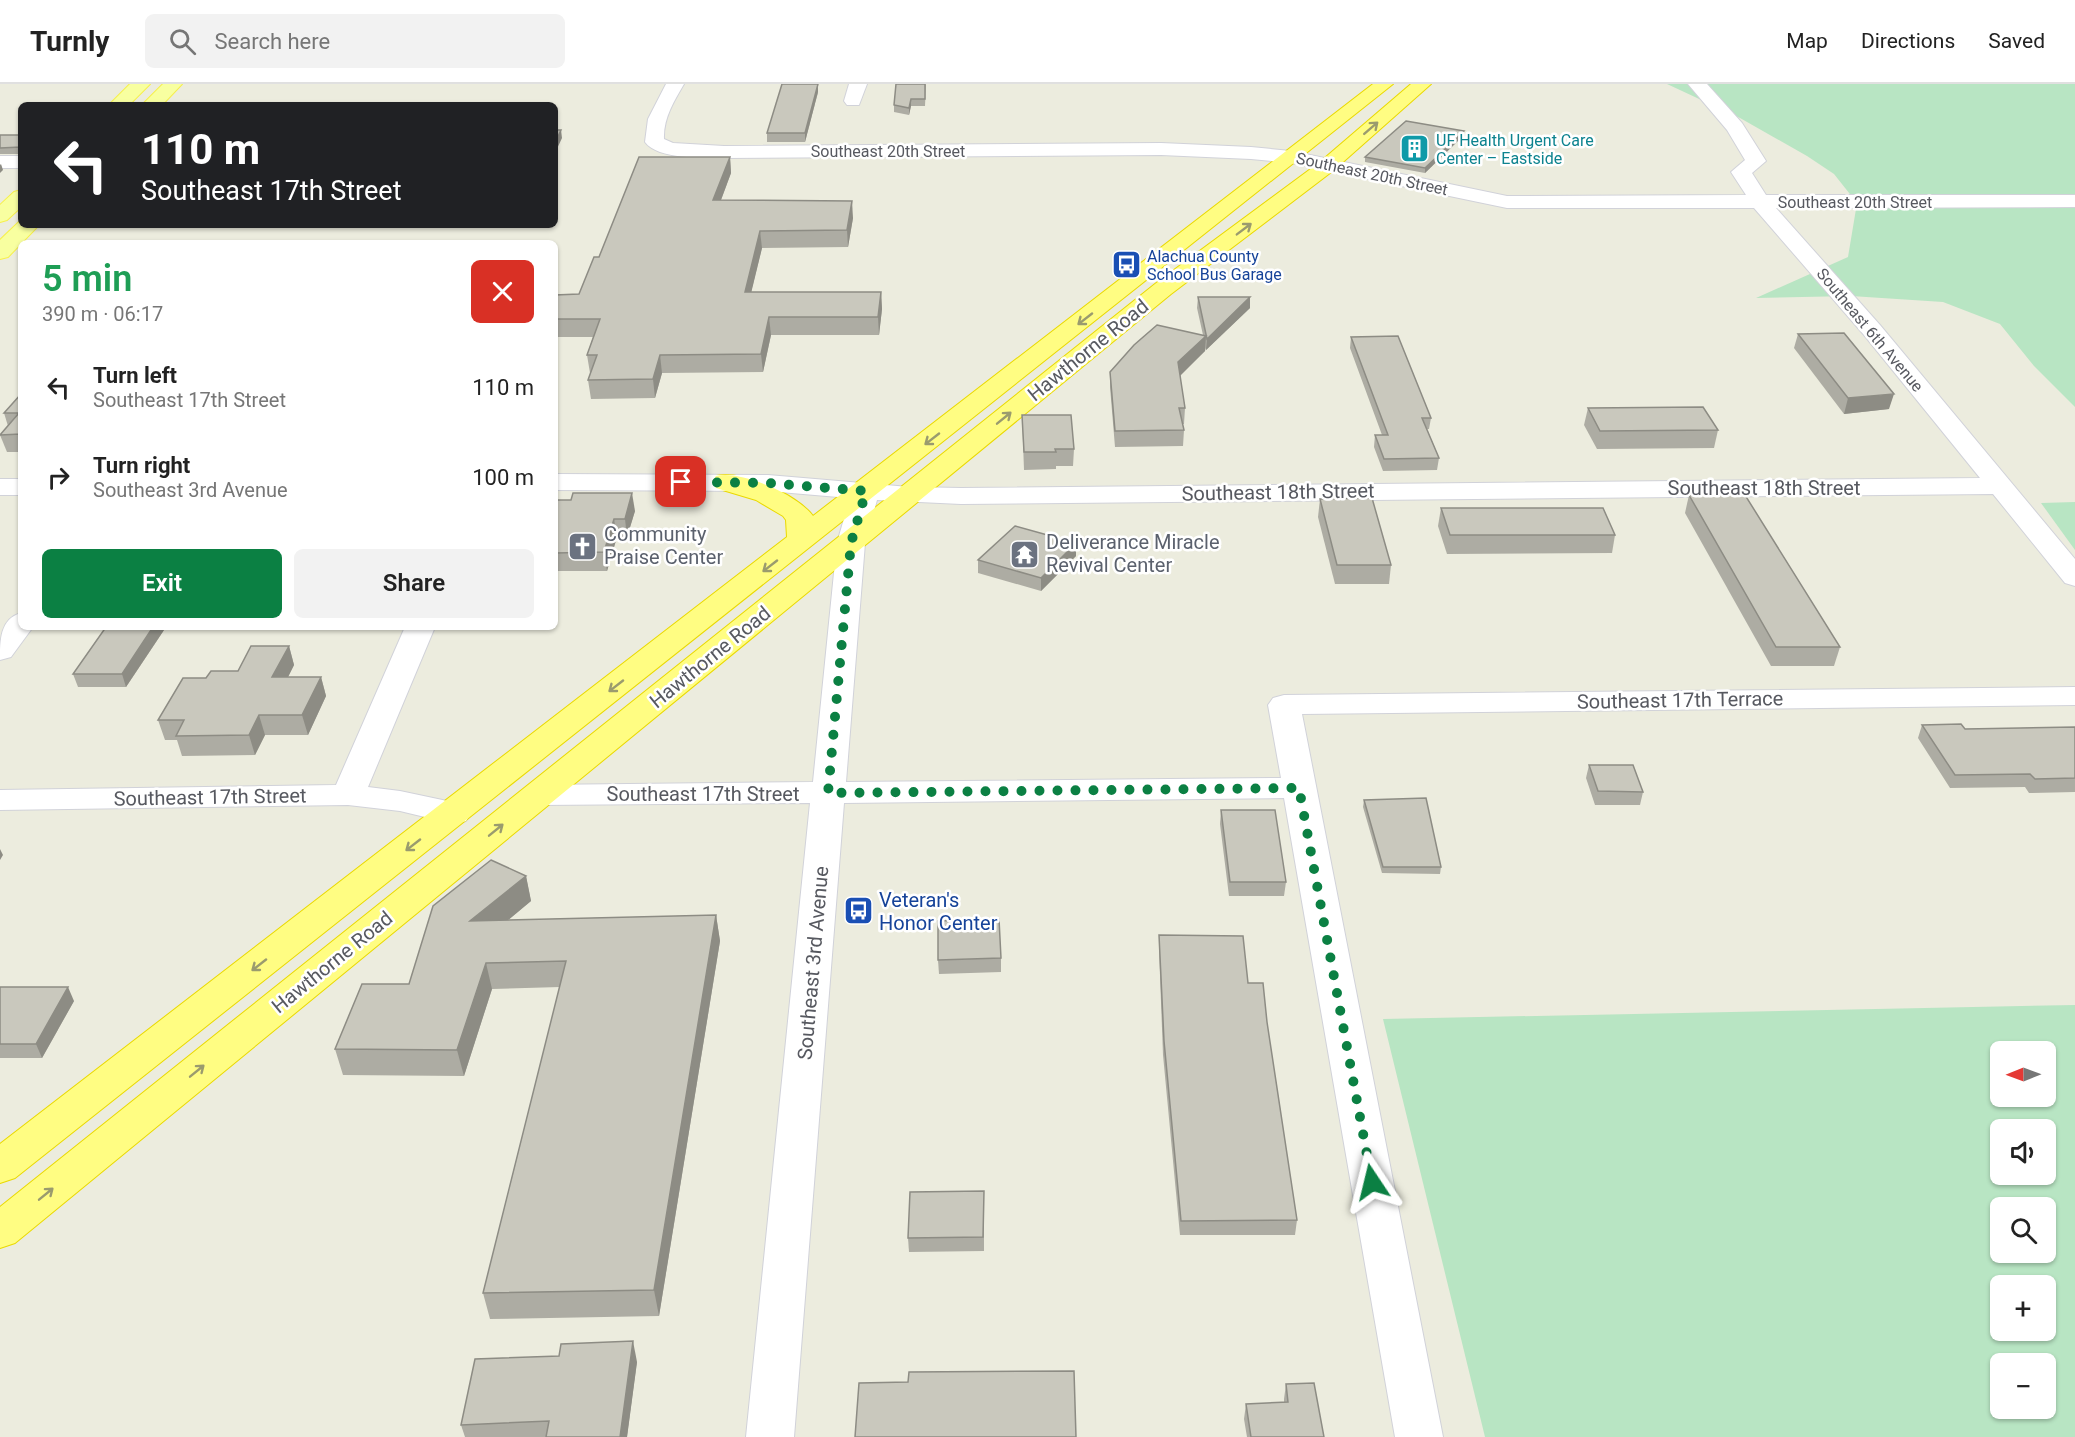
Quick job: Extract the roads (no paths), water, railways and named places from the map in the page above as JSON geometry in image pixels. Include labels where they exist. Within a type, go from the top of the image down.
[{"type":"highway","name":"Hawthorne Road","points":[[0,1167],[1384,84]]},
{"type":"highway","name":"Hawthorne Road","points":[[0,1231],[1163,290],[1327,166],[1422,84]]},
{"type":"highway","points":[[726,482],[770,496],[793,511],[800,518],[801,542]]},
{"type":"main road","points":[[121,102],[141,84]]},
{"type":"main road","points":[[154,102],[173,84]]},
{"type":"main road","points":[[0,216],[18,199]]},
{"type":"main road","points":[[0,252],[24,228]]},
{"type":"street","name":"Southeast 20th Street","points":[[675,84],[662,106],[653,132],[655,142],[669,149],[724,152],[1161,149],[1291,157],[1507,202],[2075,201]]},
{"type":"street","name":"Southeast 6th Avenue","points":[[1697,84],[1735,127],[1756,161],[1741,172],[1760,202],[1872,330],[2075,577]]},
{"type":"street","points":[[0,162],[18,162]]},
{"type":"street","name":"Southeast 18th Street","points":[[558,482],[768,483],[909,495],[961,496],[2001,486]]},
{"type":"street","points":[[0,487],[18,487]]},
{"type":"street","name":"Southeast 3rd Avenue","points":[[770,1437],[851,543],[866,491]]},
{"type":"street","points":[[0,651],[18,626]]},
{"type":"street","points":[[348,795],[419,630]]},
{"type":"street","name":"Southeast 17th Terrace","points":[[1299,788],[1284,705],[2075,696]]},
{"type":"street","points":[[1299,788],[1419,1437]]},
{"type":"street","name":"Southeast 17th Street","points":[[539,795],[1299,788]]},
{"type":"street","name":"Southeast 17th Street","points":[[0,800],[348,795],[400,801],[454,813]]},
{"type":"place","name":"UF Health Urgent Care Center – Eastside","points":[[1415,149]]},
{"type":"place","name":"Alachua County School Bus Garage","points":[[1126,265]]},
{"type":"place","name":"Community Praise Center","points":[[583,546]]},
{"type":"place","name":"Deliverance Miracle Revival Center","points":[[1025,554]]},
{"type":"place","name":"Veteran's Honor Center","points":[[858,911]]}]
